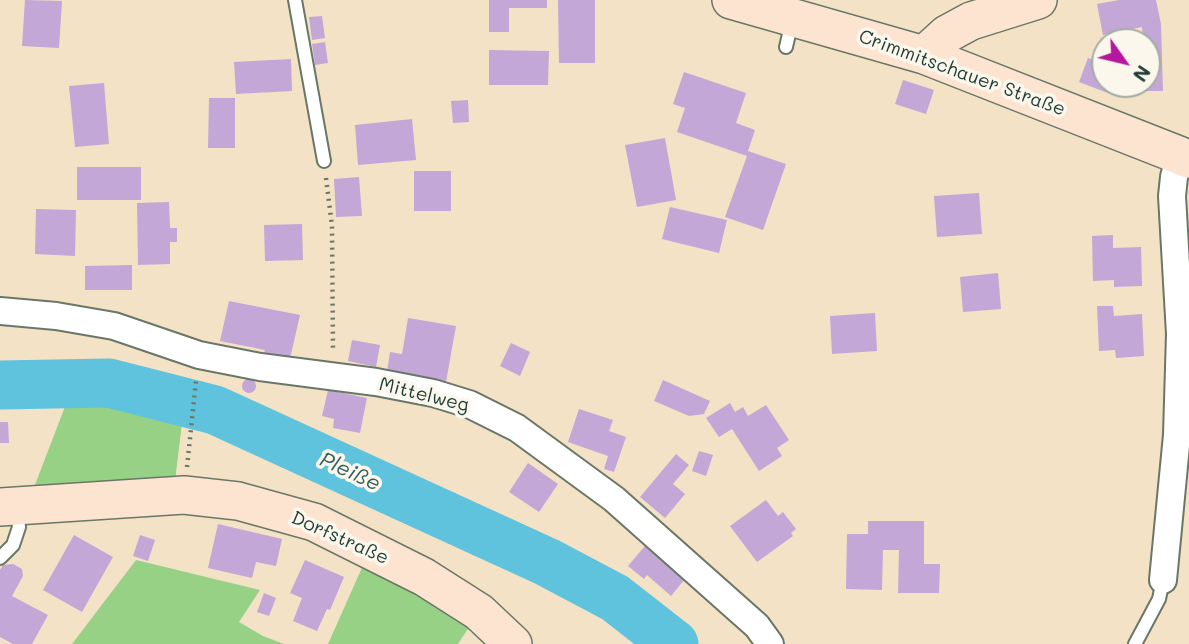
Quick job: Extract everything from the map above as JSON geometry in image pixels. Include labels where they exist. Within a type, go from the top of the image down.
[{"type":"street","name":"Crimmitschauer Straße","points":[[731,0],[791,24],[924,55],[1185,157]]},
{"type":"street","points":[[924,55],[947,34],[971,21],[1038,0]]},
{"type":"street","points":[[1163,580],[1178,424],[1180,334],[1172,197],[1174,177],[1185,157]]},
{"type":"street","name":"Mittelweg","points":[[0,311],[56,316],[114,326],[199,355],[433,393],[468,404],[517,428],[614,499],[757,626],[770,644]]},
{"type":"street","name":"Dorfstraße","points":[[8,507],[184,495],[238,501],[314,522],[424,577],[479,612],[513,644]]},
{"type":"lane","points":[[295,0],[324,161]]},
{"type":"lane","name":"Dorfstraße","points":[[0,558],[13,545],[19,527],[8,507]]},
{"type":"lane","points":[[1135,644],[1159,598],[1163,580]]},
{"type":"path","points":[[324,161],[332,226],[334,376]]},
{"type":"path","points":[[190,436],[197,374]]},
{"type":"green space","points":[[104,397],[147,410],[183,415],[175,481],[33,490],[66,404]]},
{"type":"green space","points":[[369,552],[477,615],[458,644],[328,644]]},
{"type":"green space","points":[[136,560],[260,590],[239,622],[284,644],[72,644]]},
{"type":"building","points":[[25,0],[62,1],[59,48],[22,46]]},
{"type":"building","points":[[489,0],[547,0],[547,8],[509,8],[509,32],[489,32]]},
{"type":"building","points":[[558,0],[595,0],[595,63],[559,63]]},
{"type":"building","points":[[1119,0],[1156,0],[1161,24],[1163,91],[1161,28],[1102,28],[1097,4]]},
{"type":"building","points":[[322,16],[325,38],[312,40],[309,17]]},
{"type":"building","points":[[325,42],[328,63],[315,65],[312,44]]},
{"type":"building","points":[[489,50],[549,51],[548,85],[489,85]]},
{"type":"building","points":[[1088,58],[1091,59],[1091,87],[1079,82]]},
{"type":"building","points":[[291,59],[292,91],[236,94],[234,62]]},
{"type":"building","points":[[684,72],[746,93],[736,123],[755,130],[748,151],[786,164],[763,230],[725,217],[747,156],[677,132],[685,108],[673,104]]},
{"type":"building","points":[[903,80],[934,90],[926,114],[895,104]]},
{"type":"building","points":[[104,83],[109,144],[75,147],[69,86]]},
{"type":"building","points":[[209,98],[235,98],[235,148],[208,148]]},
{"type":"building","points":[[468,100],[469,122],[453,123],[451,101]]},
{"type":"building","points":[[412,119],[416,160],[358,165],[355,125]]},
{"type":"building","points":[[665,138],[676,200],[637,207],[625,145]]},
{"type":"building","points":[[77,167],[141,167],[141,200],[77,200]]},
{"type":"building","points":[[414,171],[451,171],[451,211],[414,211]]},
{"type":"building","points":[[359,177],[362,216],[336,217],[334,179]]},
{"type":"building","points":[[979,193],[982,234],[937,237],[934,196]]},
{"type":"building","points":[[169,202],[170,228],[177,228],[177,242],[170,242],[170,264],[138,265],[137,203]]},
{"type":"building","points":[[670,207],[727,220],[719,253],[662,239]]},
{"type":"building","points":[[36,209],[76,210],[75,256],[35,254]]},
{"type":"building","points":[[302,224],[303,260],[265,261],[264,225]]},
{"type":"building","points":[[1113,235],[1113,248],[1141,247],[1142,286],[1114,287],[1114,280],[1093,281],[1092,236]]},
{"type":"building","points":[[132,265],[132,290],[85,290],[85,266]]},
{"type":"building","points":[[998,273],[1001,309],[963,312],[960,277]]},
{"type":"building","points":[[229,301],[300,315],[289,363],[263,357],[265,350],[220,341]]},
{"type":"building","points":[[1097,306],[1113,306],[1114,316],[1142,314],[1144,356],[1116,358],[1115,350],[1099,351]]},
{"type":"building","points":[[875,313],[877,351],[832,354],[830,316]]},
{"type":"building","points":[[408,318],[456,326],[446,382],[387,372],[390,352],[402,354]]},
{"type":"building","points":[[352,340],[380,345],[376,367],[348,361]]},
{"type":"building","points":[[511,343],[530,352],[520,376],[500,366]]},
{"type":"building","points":[[249,379],[254,381],[254,391],[249,393],[244,391],[242,386],[244,381]]},
{"type":"building","points":[[663,380],[710,401],[704,414],[689,416],[654,401]]},
{"type":"building","points":[[328,390],[367,398],[360,433],[333,428],[334,419],[322,416]]},
{"type":"building","points":[[730,403],[735,412],[743,407],[748,416],[766,405],[789,440],[777,448],[782,456],[759,471],[732,429],[719,437],[706,418]]},
{"type":"building","points":[[579,409],[613,420],[609,431],[626,437],[614,472],[604,469],[608,456],[568,442]]},
{"type":"building","points":[[0,422],[8,422],[9,443],[0,443]]},
{"type":"building","points":[[699,451],[713,455],[706,476],[692,471]]},
{"type":"building","points":[[676,454],[689,465],[673,484],[685,494],[665,518],[640,497]]},
{"type":"building","points":[[528,463],[558,484],[539,512],[509,492]]},
{"type":"building","points":[[766,500],[778,516],[783,512],[796,529],[791,533],[793,536],[757,562],[730,526]]},
{"type":"building","points":[[868,521],[924,521],[924,564],[940,564],[939,593],[898,593],[899,550],[883,550],[882,590],[846,589],[847,534],[868,534]]},
{"type":"building","points":[[218,524],[282,539],[276,566],[256,562],[252,578],[208,568]]},
{"type":"building","points":[[74,535],[113,557],[82,612],[43,590]]},
{"type":"building","points":[[140,535],[155,540],[148,561],[133,556]]},
{"type":"building","points":[[645,546],[685,579],[671,596],[647,575],[644,579],[628,566]]},
{"type":"building","points":[[305,560],[344,577],[330,610],[327,609],[317,631],[293,621],[302,598],[290,593]]},
{"type":"building","points":[[13,564],[22,569],[23,576],[12,596],[48,615],[32,644],[13,644],[0,637],[0,570],[3,565]]},
{"type":"building","points":[[264,593],[276,598],[269,616],[257,612]]},
{"type":"waterway","name":"Pleiße","points":[[0,385],[109,383],[215,410],[547,562],[615,598],[674,644]]}]
